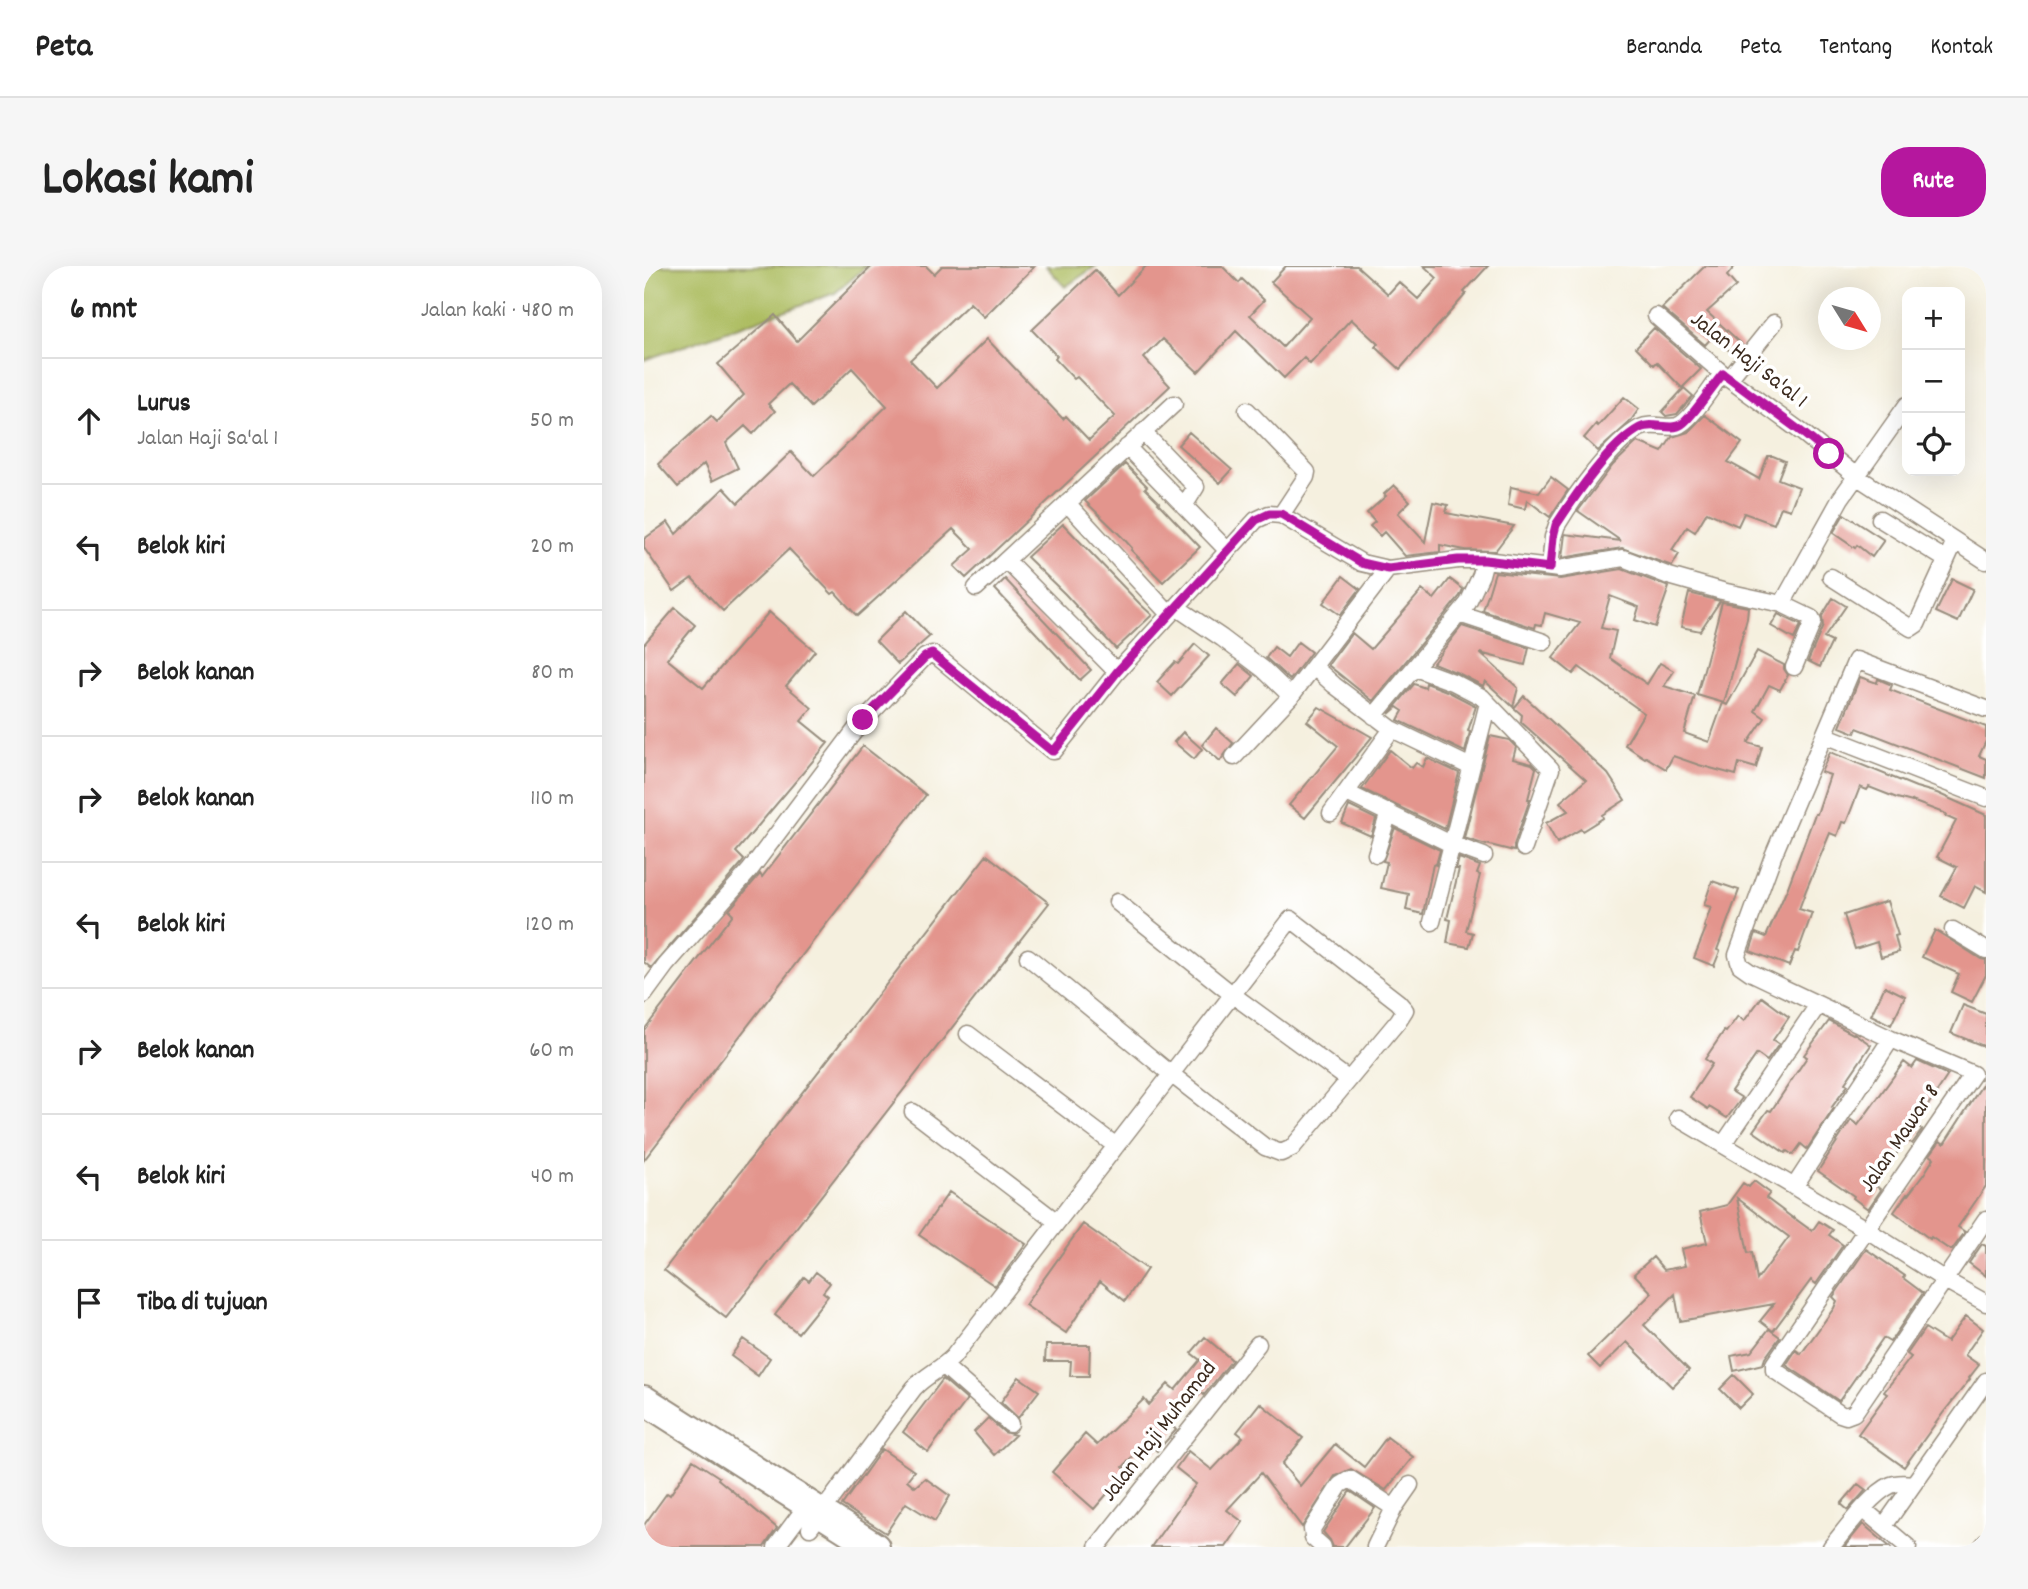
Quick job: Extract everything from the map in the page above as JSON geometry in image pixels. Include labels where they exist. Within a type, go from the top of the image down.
[{"type":"highway","points":[[644,1400],[725,1462],[809,1516],[874,1547]]},
{"type":"highway","points":[[644,1421],[725,1462]]},
{"type":"highway","points":[[809,1516],[838,1547]]},
{"type":"street","name":"Jalan Haji Sa'al 1","points":[[1656,316],[1726,377],[1856,476],[1986,561]]},
{"type":"street","points":[[1550,568],[1556,525],[1600,465],[1620,444],[1642,427],[1674,427],[1685,422],[1774,323]]},
{"type":"street","points":[[976,588],[1174,404]]},
{"type":"street","points":[[1247,410],[1307,472],[1281,514]]},
{"type":"street","points":[[1782,604],[1856,476],[1902,412]]},
{"type":"street","points":[[1143,432],[1196,488],[1184,506]]},
{"type":"street","points":[[1127,447],[1228,551]]},
{"type":"street","points":[[1067,503],[1173,611],[1252,661],[1292,695]]},
{"type":"street","points":[[644,995],[666,965],[750,870],[856,729],[925,657],[932,654],[939,658],[1052,751],[1117,672],[1256,520],[1269,514],[1281,514],[1362,563],[1388,569],[1458,560],[1568,568],[1623,558],[1669,576],[1782,604],[1811,618],[1813,622],[1794,667]]},
{"type":"street","points":[[1880,519],[1945,559]]},
{"type":"street","points":[[1831,577],[1911,628],[1917,624],[1955,541]]},
{"type":"street","points":[[1006,560],[1117,672]]},
{"type":"street","points":[[1374,716],[1468,603],[1475,592],[1485,560]]},
{"type":"street","points":[[1234,757],[1292,695],[1388,569]]},
{"type":"street","points":[[1459,614],[1544,642]]},
{"type":"street","points":[[1794,1187],[1891,1039],[1740,965],[1737,955],[1773,856],[1856,660],[1986,709]]},
{"type":"street","points":[[1314,667],[1392,729],[1471,767]]},
{"type":"street","points":[[1415,668],[1475,691],[1551,769],[1524,848]]},
{"type":"street","points":[[1432,922],[1488,703]]},
{"type":"street","points":[[1331,813],[1392,729]]},
{"type":"street","points":[[1824,735],[1986,798]]},
{"type":"street","points":[[1347,793],[1451,844],[1484,856]]},
{"type":"street","points":[[1376,854],[1389,812]]},
{"type":"street","points":[[1117,902],[1233,995],[1349,1080]]},
{"type":"street","points":[[776,1547],[809,1516],[923,1378],[944,1366],[953,1357],[1171,1074],[1233,995],[1291,919],[1405,1010],[1292,1148],[1281,1153],[1265,1147],[1171,1074],[1028,957]]},
{"type":"street","points":[[1953,930],[1986,950]]},
{"type":"street","points":[[1723,1145],[1818,1005]]},
{"type":"street","points":[[968,1034],[1116,1146]]},
{"type":"street","name":"Jalan Mawar 8","points":[[1891,1039],[1973,1074],[1773,1368],[1840,1414],[1846,1416],[1854,1413],[1945,1280]]},
{"type":"street","points":[[913,1112],[1057,1222]]},
{"type":"street","points":[[1678,1118],[1986,1303]]},
{"type":"street","points":[[1945,1280],[1986,1219]]},
{"type":"street","name":"Jalan Haji Muhamad","points":[[1097,1547],[1258,1345]]},
{"type":"street","points":[[944,1366],[1010,1424]]},
{"type":"street","points":[[1884,1526],[1986,1381]]},
{"type":"street","points":[[1323,1547],[1313,1538],[1312,1529],[1346,1480],[1350,1479],[1394,1508]]},
{"type":"street","points":[[1831,1547],[1863,1509],[1890,1485],[1913,1484]]},
{"type":"street","points":[[1375,1547],[1394,1508],[1410,1485]]},
{"type":"street","points":[[1863,1509],[1908,1547]]},
{"type":"street","points":[[1982,1547],[1986,1542]]},
{"type":"green space","points":[[644,266],[867,266],[835,293],[644,360]]},
{"type":"green space","points":[[1046,266],[1096,266],[1065,287]]},
{"type":"building","points":[[872,266],[926,266],[934,274],[942,266],[1035,266],[984,317],[970,303],[910,360],[937,388],[987,339],[1063,419],[1066,416],[1089,440],[1115,416],[1077,377],[1074,379],[1032,330],[1095,270],[1118,295],[1146,266],[1222,266],[1239,283],[1242,279],[1264,300],[1250,315],[1283,347],[1310,317],[1271,282],[1286,266],[1357,266],[1388,294],[1399,282],[1418,299],[1437,278],[1424,266],[1488,266],[1400,369],[1351,319],[1310,364],[1304,358],[1284,378],[1236,331],[1198,372],[1163,339],[1144,358],[1170,386],[966,578],[954,566],[973,549],[953,529],[857,616],[789,549],[723,611],[692,578],[674,591],[644,548],[644,539],[668,522],[676,534],[724,488],[738,503],[791,452],[814,476],[887,406],[852,368],[811,407],[789,384],[768,404],[775,411],[753,434],[745,426],[726,443],[738,468],[712,481],[704,464],[678,487],[658,464],[711,416],[717,422],[744,395],[718,364],[775,315],[797,341]]},
{"type":"building","points":[[1705,266],[1735,266],[1727,276],[1736,286],[1707,312],[1743,345],[1735,355],[1712,337],[1705,345],[1662,308]]},
{"type":"building","points":[[1654,328],[1701,369],[1682,388],[1657,362],[1654,365],[1636,347]]},
{"type":"building","points":[[1684,388],[1693,396],[1677,414],[1666,416],[1662,412]]},
{"type":"building","points":[[1624,397],[1639,409],[1629,423],[1598,451],[1584,438]]},
{"type":"building","points":[[1705,415],[1742,443],[1728,462],[1759,479],[1768,456],[1785,461],[1778,479],[1799,487],[1790,510],[1781,507],[1774,524],[1744,513],[1738,526],[1707,512],[1695,532],[1687,527],[1672,550],[1679,554],[1672,566],[1622,548],[1562,558],[1565,534],[1621,541],[1578,511],[1613,465],[1638,442],[1662,452],[1672,437],[1688,432]]},
{"type":"building","points":[[1189,432],[1232,470],[1220,483],[1178,445]]},
{"type":"building","points":[[1125,464],[1200,547],[1163,582],[1085,501]]},
{"type":"building","points":[[1551,477],[1568,490],[1550,517],[1527,500],[1525,509],[1508,505],[1511,487],[1539,493]]},
{"type":"building","points":[[1394,485],[1410,501],[1398,513],[1425,542],[1433,502],[1448,505],[1446,513],[1514,526],[1495,551],[1465,550],[1440,545],[1440,552],[1405,556],[1384,532],[1380,536],[1370,526],[1375,522],[1367,513]]},
{"type":"building","points":[[1844,514],[1884,540],[1872,557],[1857,545],[1855,548],[1833,533]]},
{"type":"building","points":[[1063,524],[1152,615],[1116,649],[1027,557]]},
{"type":"building","points":[[1622,569],[1669,587],[1655,627],[1635,620],[1639,607],[1610,596],[1601,628],[1616,631],[1610,658],[1647,684],[1660,663],[1674,671],[1664,686],[1695,696],[1684,733],[1709,742],[1723,703],[1727,705],[1757,651],[1784,665],[1788,675],[1780,690],[1769,685],[1755,711],[1765,718],[1748,743],[1762,747],[1756,768],[1739,763],[1736,775],[1673,756],[1666,769],[1645,758],[1625,745],[1644,713],[1579,667],[1573,674],[1553,658],[1580,623],[1545,613],[1542,625],[1536,624],[1535,628],[1483,611],[1495,572],[1560,579]]},
{"type":"building","points":[[1343,576],[1360,589],[1340,615],[1323,603]]},
{"type":"building","points":[[1005,579],[1091,670],[1080,680],[995,589]]},
{"type":"building","points":[[1450,579],[1463,589],[1460,596],[1373,701],[1328,665],[1352,633],[1371,649],[1422,590],[1434,599]]},
{"type":"building","points":[[1952,579],[1973,589],[1958,622],[1936,612]]},
{"type":"building","points":[[1689,593],[1720,601],[1700,631],[1681,627]]},
{"type":"building","points":[[1833,598],[1846,606],[1824,638],[1832,642],[1820,667],[1808,661],[1823,626],[1822,616]]},
{"type":"building","points":[[1722,602],[1748,607],[1724,703],[1697,695]]},
{"type":"building","points":[[675,608],[695,625],[667,659],[703,688],[769,612],[815,651],[786,686],[812,708],[801,721],[828,743],[736,852],[744,860],[742,863],[651,968],[644,962],[644,644]]},
{"type":"building","points":[[906,611],[930,636],[898,664],[876,641]]},
{"type":"building","points":[[1778,614],[1801,625],[1794,639],[1771,626]]},
{"type":"building","points":[[1462,626],[1529,648],[1525,665],[1480,653],[1518,688],[1513,707],[1485,681],[1483,686],[1433,663]]},
{"type":"building","points":[[1298,642],[1311,652],[1290,680],[1266,658],[1274,647],[1287,657]]},
{"type":"building","points":[[1195,644],[1209,656],[1172,696],[1157,682],[1175,662],[1178,664]]},
{"type":"building","points":[[1239,664],[1254,676],[1237,697],[1222,684]]},
{"type":"building","points":[[1860,677],[1877,683],[1878,679],[1892,685],[1890,690],[1986,727],[1986,741],[1979,756],[1986,759],[1986,778],[1857,728],[1855,733],[1840,727]]},
{"type":"building","points":[[1426,683],[1476,706],[1465,752],[1398,720],[1403,711],[1397,707],[1389,714],[1414,684],[1425,688]]},
{"type":"building","points":[[1524,696],[1608,774],[1625,800],[1602,815],[1603,818],[1557,843],[1546,823],[1568,811],[1560,802],[1586,780],[1521,722],[1522,715],[1514,708]]},
{"type":"building","points":[[1319,707],[1372,737],[1305,818],[1289,805],[1338,746],[1307,721]]},
{"type":"building","points":[[1216,728],[1233,743],[1220,761],[1202,745]]},
{"type":"building","points":[[1183,732],[1202,749],[1194,759],[1174,742]]},
{"type":"building","points":[[1490,736],[1509,740],[1516,747],[1513,759],[1532,764],[1536,768],[1530,799],[1514,851],[1464,838]]},
{"type":"building","points":[[863,746],[926,795],[644,1160],[644,1030],[733,914],[729,910],[760,874],[762,877]]},
{"type":"building","points":[[1390,750],[1412,768],[1416,763],[1423,767],[1427,758],[1459,773],[1445,829],[1362,789]]},
{"type":"building","points":[[1830,752],[1986,815],[1986,892],[1975,886],[1964,908],[1941,896],[1957,867],[1937,857],[1956,821],[1945,816],[1946,814],[1912,801],[1869,787],[1867,790],[1860,787],[1846,823],[1842,822],[1837,836],[1830,833],[1806,890],[1799,909],[1812,913],[1798,952],[1795,951],[1789,966],[1750,951],[1756,933],[1766,937],[1788,887],[1830,775],[1821,772]]},
{"type":"building","points":[[1349,806],[1376,819],[1371,836],[1342,823]]},
{"type":"building","points":[[1395,828],[1440,850],[1436,865],[1433,864],[1423,914],[1406,910],[1409,894],[1381,888],[1387,862],[1383,861]]},
{"type":"building","points":[[987,855],[1049,903],[726,1318],[664,1270]]},
{"type":"building","points":[[1459,858],[1480,866],[1466,931],[1473,933],[1469,947],[1447,943],[1451,920],[1447,919],[1459,869],[1456,869]]},
{"type":"building","points":[[1712,881],[1739,890],[1717,950],[1720,951],[1714,966],[1694,958],[1711,907],[1704,905]]},
{"type":"building","points":[[1887,901],[1898,935],[1895,936],[1899,952],[1881,957],[1877,942],[1855,949],[1844,915]]},
{"type":"building","points":[[1935,930],[1986,960],[1986,975],[1972,1002],[1951,992],[1959,974],[1922,957]]},
{"type":"building","points":[[1885,986],[1905,996],[1891,1025],[1871,1015]]},
{"type":"building","points":[[1762,997],[1789,1017],[1773,1040],[1779,1044],[1767,1061],[1757,1054],[1731,1091],[1742,1098],[1727,1118],[1690,1097],[1712,1064],[1705,1059],[1724,1031],[1726,1032],[1738,1016],[1744,1021]]},
{"type":"building","points":[[1963,1005],[1986,1014],[1986,1047],[1951,1033]]},
{"type":"building","points":[[1829,1021],[1871,1045],[1845,1083],[1848,1085],[1807,1149],[1801,1144],[1793,1155],[1787,1151],[1785,1153],[1753,1131],[1768,1110],[1771,1111],[1807,1057],[1804,1055]]},
{"type":"building","points":[[1917,1061],[1948,1075],[1915,1125],[1922,1130],[1912,1144],[1906,1140],[1875,1185],[1881,1190],[1868,1209],[1818,1171],[1851,1120],[1858,1125],[1904,1062],[1912,1068]]},
{"type":"building","points":[[1986,1079],[1986,1186],[1958,1227],[1965,1232],[1950,1250],[1931,1237],[1930,1239],[1894,1212],[1924,1174],[1934,1158],[1930,1155],[1940,1141],[1944,1144]]},
{"type":"building","points":[[1754,1181],[1770,1193],[1766,1198],[1812,1231],[1819,1221],[1833,1230],[1829,1235],[1843,1245],[1816,1284],[1811,1280],[1773,1331],[1760,1321],[1774,1304],[1680,1321],[1675,1294],[1644,1325],[1689,1370],[1672,1387],[1627,1342],[1600,1368],[1588,1356],[1652,1293],[1634,1274],[1653,1257],[1664,1270],[1685,1266],[1681,1249],[1707,1243],[1700,1212],[1727,1205],[1743,1183],[1749,1187]],"holes":[[[1737,1198],[1789,1237],[1757,1280],[1752,1252],[1748,1253]]]},
{"type":"building","points":[[949,1192],[1026,1244],[995,1286],[919,1235]]},
{"type":"building","points":[[1083,1224],[1147,1269],[1125,1301],[1100,1281],[1066,1333],[1025,1305]]},
{"type":"building","points":[[1982,1244],[1986,1246],[1986,1276],[1969,1263]]},
{"type":"building","points":[[1866,1249],[1905,1276],[1903,1278],[1923,1293],[1890,1342],[1883,1338],[1839,1401],[1786,1365],[1796,1350],[1801,1354],[1834,1308],[1837,1301],[1833,1297]]},
{"type":"building","points":[[816,1272],[830,1283],[823,1292],[828,1296],[798,1333],[775,1315],[804,1277],[809,1281]]},
{"type":"building","points":[[1966,1316],[1983,1329],[1965,1355],[1979,1365],[1904,1467],[1858,1434],[1887,1394],[1884,1392],[1911,1357],[1907,1354],[1925,1328],[1947,1342]]},
{"type":"building","points":[[1769,1329],[1780,1337],[1763,1364],[1734,1371],[1731,1356],[1751,1352]]},
{"type":"building","points":[[1205,1337],[1232,1360],[1204,1395],[1201,1392],[1171,1424],[1176,1430],[1157,1451],[1147,1441],[1123,1467],[1127,1471],[1094,1509],[1052,1472],[1085,1434],[1097,1445],[1144,1399],[1149,1405],[1168,1384],[1175,1390],[1200,1360],[1191,1353]]},
{"type":"building","points":[[743,1339],[770,1358],[758,1376],[731,1356]]},
{"type":"building","points":[[1046,1345],[1090,1345],[1089,1376],[1070,1376],[1071,1361],[1045,1361]]},
{"type":"building","points":[[1734,1375],[1753,1394],[1739,1408],[1720,1389]]},
{"type":"building","points":[[1019,1377],[1039,1391],[1018,1418],[1001,1402]]},
{"type":"building","points":[[943,1379],[967,1400],[928,1452],[903,1432]]},
{"type":"building","points":[[1260,1403],[1303,1438],[1282,1464],[1300,1486],[1335,1444],[1364,1467],[1387,1437],[1413,1457],[1386,1490],[1351,1469],[1335,1476],[1302,1527],[1261,1473],[1227,1510],[1243,1522],[1226,1547],[1151,1547],[1196,1484],[1176,1468],[1188,1451],[1212,1470],[1243,1437],[1237,1432]]},
{"type":"building","points":[[988,1418],[1004,1432],[1015,1435],[994,1455],[974,1432]]},
{"type":"building","points":[[882,1449],[914,1471],[907,1480],[915,1487],[925,1478],[950,1496],[935,1521],[906,1503],[886,1533],[842,1505]]},
{"type":"building","points":[[693,1460],[719,1477],[718,1479],[777,1528],[764,1547],[644,1547],[644,1525],[667,1493],[670,1495]]},
{"type":"building","points":[[1858,1484],[1866,1490],[1848,1510],[1841,1504]]},
{"type":"building","points":[[1350,1491],[1375,1508],[1345,1547],[1333,1547],[1323,1532]]},
{"type":"building","points":[[1863,1524],[1890,1547],[1844,1547]]},
{"type":"route","points":[[863,720],[925,657],[932,654],[1054,751],[1117,672],[1256,520],[1269,514],[1281,514],[1362,563],[1388,569],[1458,560],[1485,560],[1550,568],[1556,525],[1600,465],[1620,444],[1642,427],[1681,425],[1723,374],[1829,454]]}]
